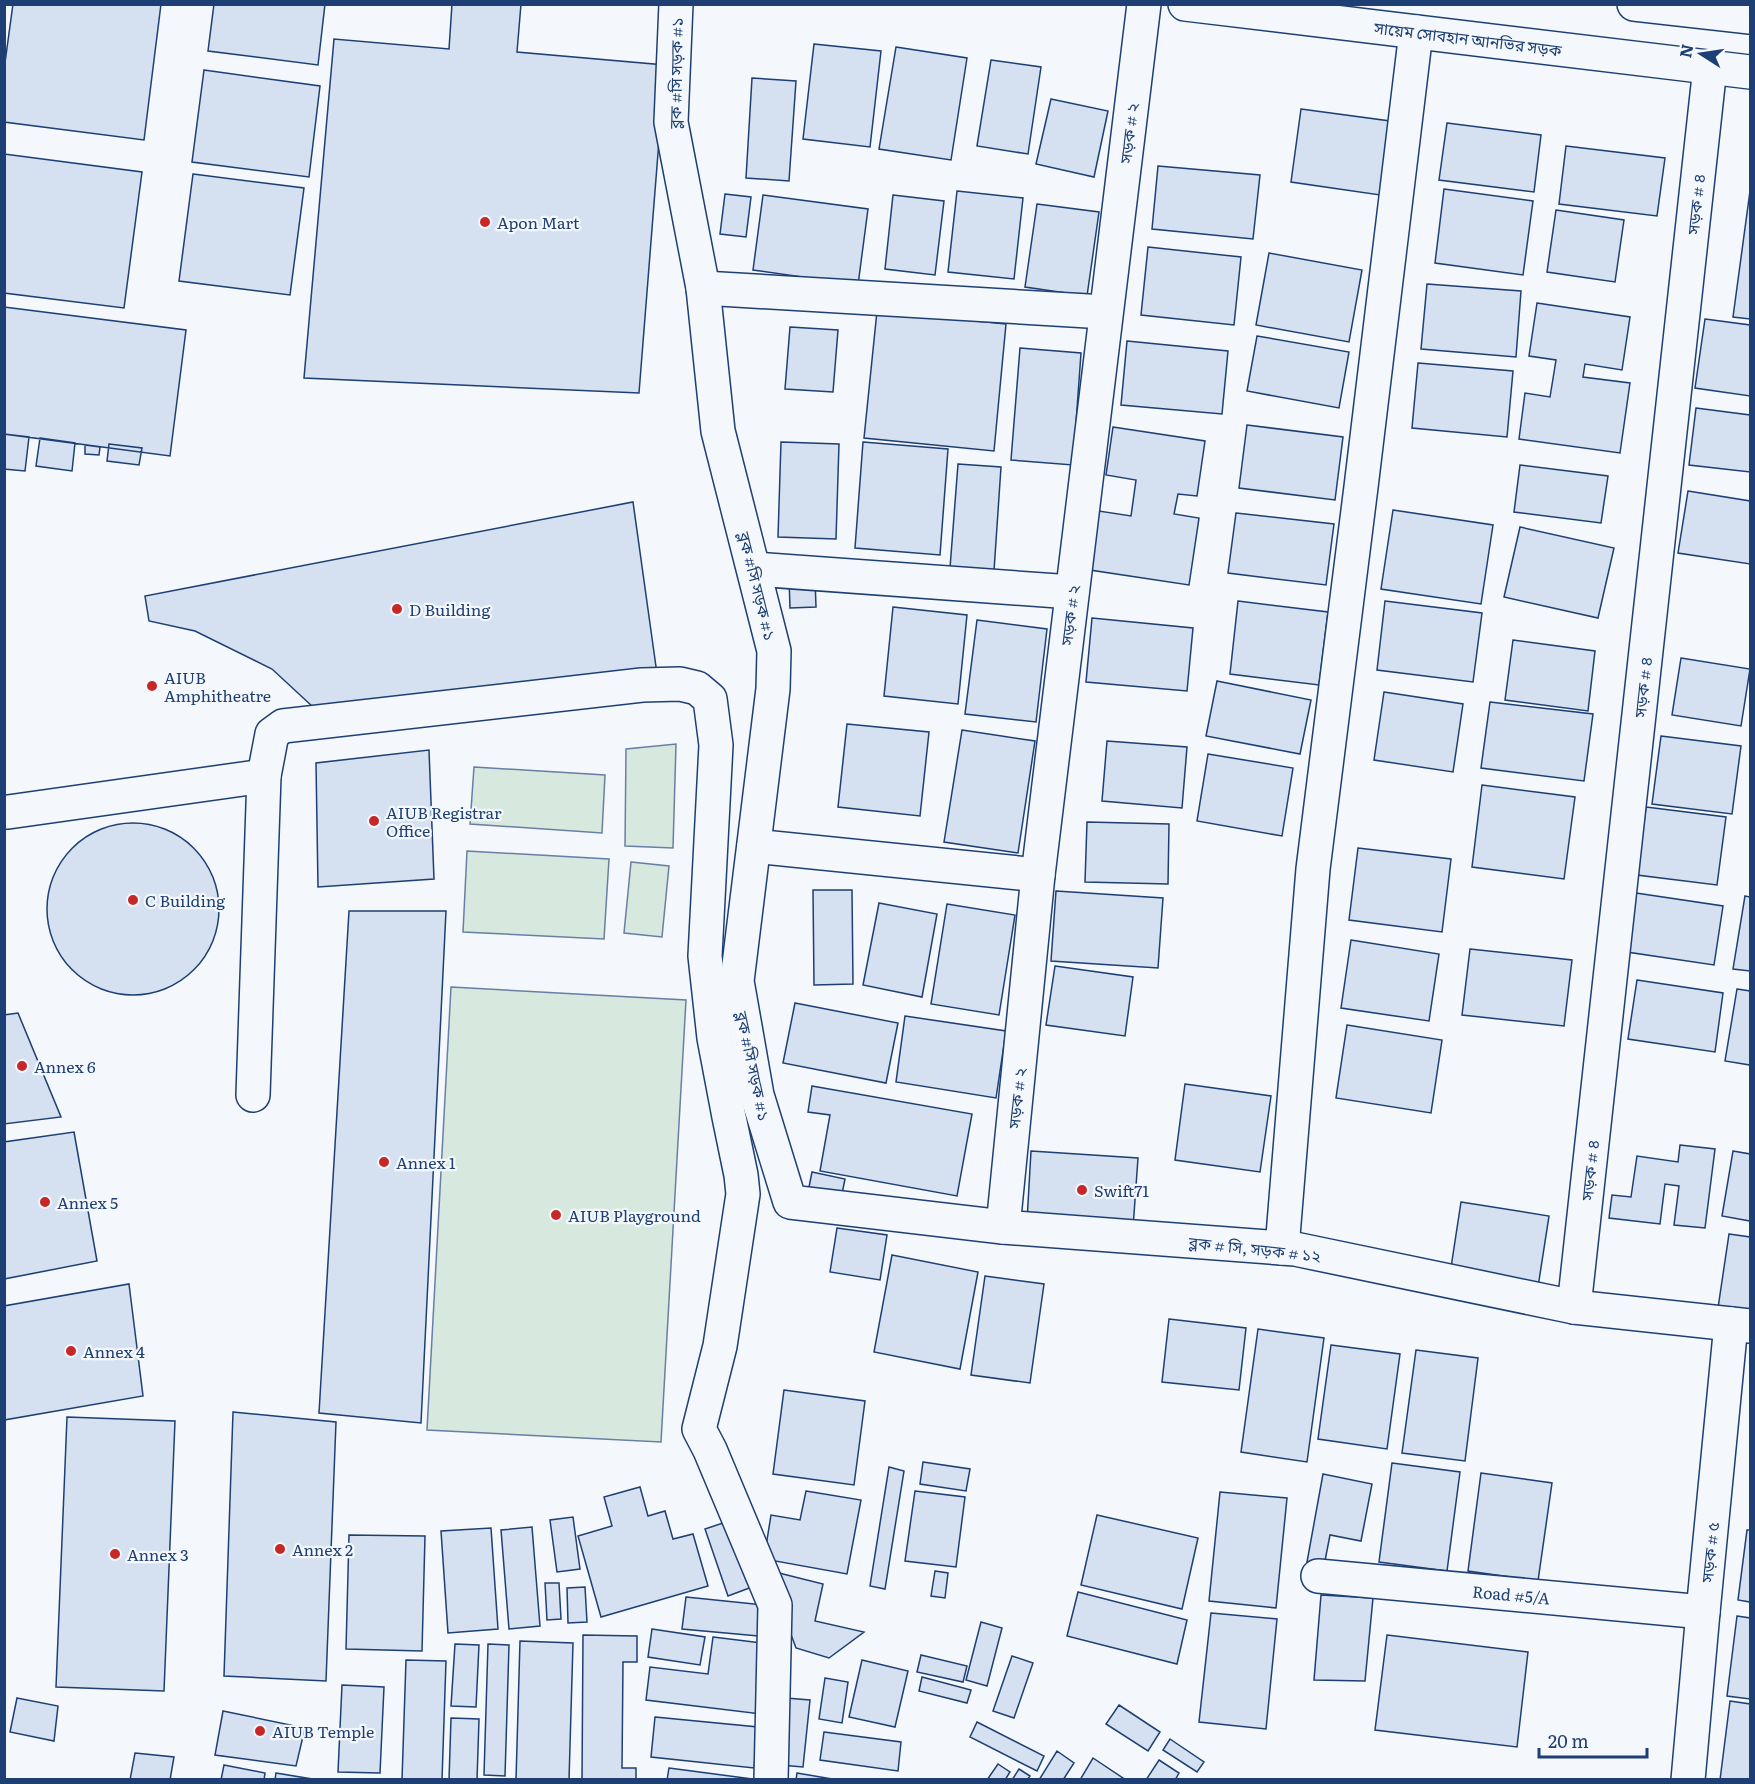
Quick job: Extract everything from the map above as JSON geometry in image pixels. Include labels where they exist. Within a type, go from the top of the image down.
[{"type":"street","name":"ব্লক #সি সড়ক #১","points":[[676,4],[671,122],[703,288],[718,431],[774,651],[773,688],[737,981],[757,1095],[790,1202]]},
{"type":"street","name":"সড়ক # ২","points":[[1004,1227],[1038,874],[1144,4]]},
{"type":"street","name":"সায়েম সোবহান আনভির সড়ক","points":[[1185,4],[1750,72]]},
{"type":"street","points":[[1653,6],[1750,17]]},
{"type":"street","points":[[1282,1248],[1313,869],[1416,32]]},
{"type":"street","name":"সড়ক # ৪","points":[[1574,1307],[1710,67]]},
{"type":"street","points":[[703,288],[1105,312]]},
{"type":"street","points":[[754,569],[1072,592]]},
{"type":"street","points":[[253,1095],[264,776],[272,734],[283,726],[642,685],[680,684],[697,688],[710,699],[716,745],[705,956],[714,1038],[743,1194],[720,1346],[699,1429],[775,1605],[771,1779]]},
{"type":"street","points":[[8,812],[264,776]]},
{"type":"street","points":[[754,846],[1038,874]]},
{"type":"street","name":"ব্লক # সি, সড়ক # ১২","points":[[790,1202],[1004,1227],[1295,1249],[1574,1307],[1741,1325]]},
{"type":"street","name":"সড়ক # ৫","points":[[1688,1779],[1703,1612],[1741,1325]]},
{"type":"street","name":"Road #5/A","points":[[1318,1576],[1703,1612]]},
{"type":"shaded area","points":[[676,744],[673,848],[625,846],[626,749]]},
{"type":"shaded area","points":[[474,767],[605,775],[602,833],[470,824]]},
{"type":"shaded area","points":[[467,851],[609,859],[604,939],[463,932]]},
{"type":"shaded area","points":[[631,862],[669,866],[662,937],[624,933]]},
{"type":"shaded area","name":"AIUB Playground","points":[[451,987],[686,1000],[661,1442],[427,1430]]},
{"type":"building","points":[[13,4],[161,4],[144,140],[4,122],[4,70]]},
{"type":"building","points":[[214,4],[325,4],[318,65],[208,51]]},
{"type":"building","name":"Apon Mart","points":[[452,4],[521,4],[517,52],[665,65],[639,393],[304,378],[334,39],[449,49]]},
{"type":"building","points":[[814,44],[881,51],[870,147],[803,139]]},
{"type":"building","points":[[896,47],[967,58],[951,160],[879,149]]},
{"type":"building","points":[[991,60],[1041,67],[1028,154],[977,146]]},
{"type":"building","points":[[204,70],[320,86],[309,177],[192,162]]},
{"type":"building","points":[[752,78],[796,81],[789,181],[746,178]]},
{"type":"building","points":[[1051,99],[1108,111],[1094,177],[1036,164]]},
{"type":"building","points":[[1301,109],[1390,121],[1380,195],[1291,182]]},
{"type":"building","points":[[1447,123],[1541,135],[1534,192],[1439,180]]},
{"type":"building","points":[[1566,146],[1665,158],[1657,216],[1559,204]]},
{"type":"building","points":[[4,154],[142,172],[124,308],[4,293]]},
{"type":"building","points":[[1158,166],[1260,175],[1253,239],[1152,229]]},
{"type":"building","points":[[193,174],[304,188],[290,295],[179,281]]},
{"type":"building","points":[[1444,189],[1533,201],[1523,275],[1435,263]]},
{"type":"building","points":[[957,191],[1023,198],[1014,279],[948,272]]},
{"type":"building","points":[[1750,191],[1750,319],[1733,317]]},
{"type":"building","points":[[725,194],[751,197],[746,237],[720,234]]},
{"type":"building","points":[[763,195],[868,209],[858,285],[753,270]]},
{"type":"building","points":[[893,195],[944,201],[935,275],[885,269]]},
{"type":"building","points":[[1037,204],[1099,212],[1087,296],[1025,287]]},
{"type":"building","points":[[1556,210],[1624,220],[1615,282],[1547,272]]},
{"type":"building","points":[[1148,247],[1241,257],[1234,325],[1141,315]]},
{"type":"building","points":[[1269,253],[1362,270],[1349,342],[1256,325]]},
{"type":"building","points":[[1427,284],[1521,291],[1516,357],[1421,349]]},
{"type":"building","points":[[1537,303],[1630,317],[1622,370],[1585,364],[1583,377],[1630,383],[1620,453],[1519,439],[1525,393],[1550,397],[1556,360],[1529,356]]},
{"type":"building","points":[[4,307],[186,330],[170,456],[4,434]]},
{"type":"building","points":[[877,311],[1006,324],[994,451],[864,438]]},
{"type":"building","points":[[1705,319],[1750,325],[1750,396],[1695,388]]},
{"type":"building","points":[[790,327],[838,330],[833,392],[785,389]]},
{"type":"building","points":[[1257,336],[1349,352],[1339,408],[1247,391]]},
{"type":"building","points":[[1127,341],[1228,351],[1222,414],[1121,405]]},
{"type":"building","points":[[1020,348],[1081,353],[1073,465],[1011,460]]},
{"type":"building","points":[[1418,363],[1513,371],[1507,437],[1412,428]]},
{"type":"building","points":[[1696,408],[1750,415],[1750,472],[1689,465]]},
{"type":"building","points":[[1247,425],[1343,437],[1335,500],[1239,488]]},
{"type":"building","points":[[1113,427],[1205,441],[1197,496],[1178,494],[1174,514],[1199,518],[1189,585],[1090,570],[1099,511],[1131,516],[1136,480],[1106,475]]},
{"type":"building","points":[[4,434],[29,437],[25,471],[4,469]]},
{"type":"building","points":[[40,438],[75,443],[72,471],[36,466]]},
{"type":"building","points":[[781,442],[839,444],[836,539],[778,537]]},
{"type":"building","points":[[863,442],[948,449],[940,555],[855,548]]},
{"type":"building","points":[[109,444],[142,448],[139,465],[107,461]]},
{"type":"building","points":[[85,445],[100,447],[99,455],[85,454]]},
{"type":"building","points":[[958,464],[1001,467],[994,571],[950,568]]},
{"type":"building","points":[[1520,465],[1608,476],[1601,523],[1514,512]]},
{"type":"building","points":[[1688,491],[1750,501],[1750,564],[1678,553]]},
{"type":"building","name":"D Building","points":[[633,502],[658,681],[326,719],[272,669],[195,631],[149,621],[145,596]]},
{"type":"building","points":[[1393,510],[1493,525],[1481,604],[1381,589]]},
{"type":"building","points":[[1236,513],[1334,524],[1326,585],[1228,573]]},
{"type":"building","points":[[1520,527],[1614,548],[1598,618],[1504,597]]},
{"type":"building","points":[[789,578],[815,578],[816,607],[790,608]]},
{"type":"building","points":[[1238,601],[1328,612],[1319,685],[1230,674]]},
{"type":"building","points":[[1385,601],[1482,613],[1473,682],[1377,670]]},
{"type":"building","points":[[893,607],[967,615],[958,704],[884,696]]},
{"type":"building","points":[[1092,618],[1193,628],[1187,691],[1086,682]]},
{"type":"building","points":[[977,620],[1047,629],[1036,722],[965,714]]},
{"type":"building","points":[[1513,640],[1595,651],[1588,711],[1505,700]]},
{"type":"building","points":[[1681,658],[1750,669],[1741,726],[1672,715]]},
{"type":"building","points":[[1217,681],[1311,700],[1300,754],[1206,736]]},
{"type":"building","points":[[1384,692],[1463,704],[1453,772],[1374,760]]},
{"type":"building","points":[[1490,702],[1593,714],[1584,781],[1481,768]]},
{"type":"building","points":[[847,724],[929,732],[920,816],[838,807]]},
{"type":"building","points":[[962,730],[1035,741],[1018,853],[944,842]]},
{"type":"building","points":[[1661,736],[1741,746],[1732,814],[1652,804]]},
{"type":"building","points":[[1107,741],[1187,747],[1182,808],[1102,801]]},
{"type":"building","name":"AIUB Registrar Office","points":[[429,750],[434,879],[318,887],[316,763]]},
{"type":"building","points":[[1208,754],[1293,768],[1282,836],[1197,821]]},
{"type":"building","points":[[1482,785],[1575,797],[1564,879],[1472,867]]},
{"type":"building","points":[[1646,807],[1726,817],[1717,885],[1637,875]]},
{"type":"building","points":[[1087,822],[1169,824],[1168,884],[1085,882]]},
{"type":"building","name":"C Building","points":[[133,823],[166,830],[194,848],[212,876],[219,909],[212,942],[194,970],[166,988],[133,995],[100,988],[72,970],[54,942],[47,909],[54,876],[72,848],[100,830]]},
{"type":"building","points":[[1358,848],[1451,859],[1442,932],[1349,920]]},
{"type":"building","points":[[813,890],[852,890],[853,984],[814,985]]},
{"type":"building","points":[[1056,891],[1163,898],[1158,968],[1051,961]]},
{"type":"building","points":[[1636,893],[1723,906],[1714,965],[1627,952]]},
{"type":"building","points":[[1745,896],[1750,897],[1750,971],[1733,969]]},
{"type":"building","points":[[879,903],[937,914],[922,997],[863,985]]},
{"type":"building","points":[[947,904],[1015,915],[999,1015],[931,1004]]},
{"type":"building","name":"Annex 1","points":[[349,911],[446,911],[421,1423],[319,1413]]},
{"type":"building","points":[[1351,940],[1439,954],[1429,1021],[1341,1008]]},
{"type":"building","points":[[1470,949],[1572,960],[1564,1026],[1462,1015]]},
{"type":"building","points":[[1055,966],[1133,977],[1125,1036],[1046,1025]]},
{"type":"building","points":[[1637,980],[1723,993],[1715,1052],[1628,1039]]},
{"type":"building","points":[[1737,989],[1750,991],[1750,1065],[1725,1061]]},
{"type":"building","points":[[795,1003],[898,1023],[886,1083],[783,1063]]},
{"type":"building","name":"Annex 6","points":[[18,1013],[61,1117],[4,1124],[4,1015]]},
{"type":"building","points":[[905,1016],[1006,1031],[996,1098],[896,1082]]},
{"type":"building","points":[[1347,1025],[1442,1040],[1431,1113],[1336,1098]]},
{"type":"building","points":[[1185,1084],[1271,1096],[1260,1172],[1175,1160]]},
{"type":"building","points":[[812,1086],[972,1114],[957,1196],[820,1171],[830,1115],[808,1112]]},
{"type":"building","name":"Annex 5","points":[[74,1132],[97,1261],[4,1279],[4,1142]]},
{"type":"building","points":[[1680,1145],[1715,1149],[1705,1228],[1674,1225],[1679,1186],[1665,1184],[1660,1224],[1609,1218],[1612,1195],[1631,1197],[1637,1156],[1678,1162]]},
{"type":"building","name":"Swift71","points":[[1031,1151],[1138,1158],[1133,1228],[1027,1221]]},
{"type":"building","points":[[1733,1151],[1750,1154],[1750,1221],[1722,1216]]},
{"type":"building","points":[[812,1172],[845,1179],[841,1199],[808,1192]]},
{"type":"building","points":[[1461,1202],[1549,1216],[1538,1287],[1450,1274]]},
{"type":"building","points":[[837,1228],[887,1235],[880,1280],[830,1272]]},
{"type":"building","points":[[1729,1234],[1750,1237],[1750,1312],[1718,1308]]},
{"type":"building","points":[[892,1255],[978,1272],[960,1369],[874,1352]]},
{"type":"building","points":[[985,1276],[1044,1284],[1030,1383],[971,1375]]},
{"type":"building","name":"Annex 4","points":[[129,1284],[143,1396],[4,1420],[4,1306]]},
{"type":"building","points":[[1169,1319],[1246,1328],[1239,1390],[1162,1382]]},
{"type":"building","points":[[1258,1329],[1324,1338],[1307,1462],[1241,1452]]},
{"type":"building","points":[[1331,1345],[1400,1354],[1387,1449],[1318,1439]]},
{"type":"building","points":[[1416,1350],[1478,1358],[1465,1461],[1402,1453]]},
{"type":"building","points":[[784,1390],[865,1401],[854,1485],[773,1474]]},
{"type":"building","name":"Annex 2","points":[[233,1412],[336,1422],[326,1681],[224,1676]]},
{"type":"building","name":"Annex 3","points":[[67,1417],[175,1421],[164,1691],[56,1687]]},
{"type":"building","points":[[923,1462],[970,1469],[966,1491],[920,1484]]},
{"type":"building","points":[[1392,1463],[1460,1472],[1447,1571],[1379,1562]]},
{"type":"building","points":[[889,1467],[904,1471],[885,1589],[870,1586]]},
{"type":"building","points":[[1481,1473],[1552,1483],[1538,1581],[1468,1571]]},
{"type":"building","points":[[1323,1474],[1372,1484],[1361,1541],[1330,1535],[1324,1566],[1307,1562]]},
{"type":"building","points":[[640,1487],[648,1516],[665,1511],[673,1539],[693,1534],[708,1586],[601,1617],[578,1536],[612,1526],[604,1497]]},
{"type":"building","points":[[806,1491],[861,1500],[847,1574],[764,1559],[771,1515],[800,1520]]},
{"type":"building","points":[[915,1491],[965,1497],[956,1567],[905,1561]]},
{"type":"building","points":[[1220,1492],[1287,1498],[1276,1608],[1209,1601]]},
{"type":"building","points":[[1097,1515],[1198,1538],[1182,1609],[1081,1585]]},
{"type":"building","points":[[573,1517],[580,1569],[557,1572],[550,1520]]},
{"type":"building","points":[[729,1521],[752,1587],[728,1596],[705,1529]]},
{"type":"building","points":[[532,1527],[540,1626],[509,1629],[501,1530]]},
{"type":"building","points":[[491,1528],[498,1629],[448,1633],[441,1531]]},
{"type":"building","points":[[1747,1530],[1750,1530],[1750,1602],[1738,1600]]},
{"type":"building","points":[[349,1535],[425,1536],[422,1651],[346,1649]]},
{"type":"building","points":[[767,1570],[823,1584],[815,1621],[864,1632],[829,1658],[796,1648]]},
{"type":"building","points":[[935,1571],[948,1573],[945,1598],[931,1596]]},
{"type":"building","points":[[545,1583],[559,1583],[561,1619],[547,1620]]},
{"type":"building","points":[[585,1587],[587,1622],[568,1623],[567,1588]]},
{"type":"building","points":[[1078,1592],[1187,1620],[1177,1664],[1067,1636]]},
{"type":"building","points":[[1321,1595],[1373,1598],[1365,1681],[1314,1680]]},
{"type":"building","points":[[686,1597],[773,1606],[770,1637],[682,1629]]},
{"type":"building","points":[[1211,1613],[1277,1619],[1266,1729],[1199,1722]]},
{"type":"building","points":[[1737,1616],[1750,1618],[1750,1699],[1727,1696]]},
{"type":"building","points":[[981,1622],[1002,1628],[987,1686],[966,1680]]},
{"type":"building","points":[[652,1629],[705,1637],[700,1665],[648,1657]]},
{"type":"building","points":[[583,1635],[637,1636],[637,1662],[623,1662],[622,1768],[636,1768],[636,1780],[582,1780]]},
{"type":"building","points":[[1387,1635],[1528,1652],[1517,1747],[1375,1730]]},
{"type":"building","points":[[713,1637],[770,1644],[761,1714],[646,1700],[650,1667],[708,1674]]},
{"type":"building","points":[[520,1641],[573,1643],[569,1780],[516,1780]]},
{"type":"building","points":[[455,1644],[479,1645],[476,1707],[451,1706]]},
{"type":"building","points":[[488,1644],[509,1645],[505,1776],[484,1775]]},
{"type":"building","points":[[921,1655],[967,1666],[963,1682],[917,1672]]},
{"type":"building","points":[[1012,1656],[1033,1663],[1014,1718],[993,1711]]},
{"type":"building","points":[[406,1660],[446,1661],[442,1780],[402,1780]]},
{"type":"building","points":[[862,1660],[908,1671],[895,1727],[849,1717]]},
{"type":"building","points":[[922,1677],[971,1690],[967,1703],[919,1691]]},
{"type":"building","points":[[825,1678],[848,1682],[842,1723],[819,1719]]},
{"type":"building","points":[[342,1685],[384,1687],[380,1773],[338,1772]]},
{"type":"building","points":[[17,1698],[58,1706],[54,1741],[10,1732]]},
{"type":"building","points":[[786,1698],[810,1700],[803,1767],[780,1765]]},
{"type":"building","points":[[1730,1701],[1750,1704],[1750,1780],[1720,1780]]},
{"type":"building","points":[[1119,1705],[1160,1732],[1148,1751],[1106,1724]]},
{"type":"building","points":[[223,1711],[305,1728],[296,1766],[215,1755]]},
{"type":"building","points":[[655,1717],[758,1727],[754,1768],[651,1757]]},
{"type":"building","points":[[451,1718],[479,1719],[477,1780],[449,1780]]},
{"type":"building","points":[[977,1722],[1044,1756],[1037,1771],[970,1737]]},
{"type":"building","points":[[824,1732],[901,1742],[898,1771],[820,1760]]},
{"type":"building","points":[[1170,1739],[1204,1762],[1197,1772],[1163,1750]]},
{"type":"building","points":[[1057,1751],[1074,1763],[1063,1780],[1039,1780]]},
{"type":"building","points":[[135,1753],[174,1757],[170,1780],[130,1780]]},
{"type":"building","points":[[1093,1758],[1126,1780],[1080,1780]]},
{"type":"building","points":[[1159,1760],[1179,1773],[1175,1780],[1146,1780]]},
{"type":"building","points":[[998,1764],[1010,1772],[1005,1780],[987,1780]]},
{"type":"building","points":[[224,1765],[265,1773],[264,1780],[221,1780]]},
{"type":"building","points":[[669,1768],[760,1780],[667,1780]]},
{"type":"building","points":[[1019,1769],[1030,1776],[1027,1780],[1012,1780]]},
{"type":"building","points":[[276,1773],[312,1779],[312,1780],[275,1780]]},
{"type":"building","points":[[797,1773],[838,1780],[796,1780]]},
{"type":"place","name":"Apon Mart","points":[[485,222]]},
{"type":"place","name":"D Building","points":[[397,609]]},
{"type":"place","name":"AIUB Amphitheatre","points":[[152,686]]},
{"type":"place","name":"AIUB Registrar Office","points":[[374,821]]},
{"type":"place","name":"C Building","points":[[133,900]]},
{"type":"place","name":"Annex 6","points":[[22,1066]]},
{"type":"place","name":"Annex 1","points":[[384,1162]]},
{"type":"place","name":"Swift71","points":[[1082,1190]]},
{"type":"place","name":"Annex 5","points":[[45,1202]]},
{"type":"place","name":"AIUB Playground","points":[[556,1215]]},
{"type":"place","name":"Annex 4","points":[[71,1351]]},
{"type":"place","name":"Annex 2","points":[[280,1549]]},
{"type":"place","name":"Annex 3","points":[[115,1554]]},
{"type":"place","name":"AIUB Temple","points":[[260,1731]]}]
